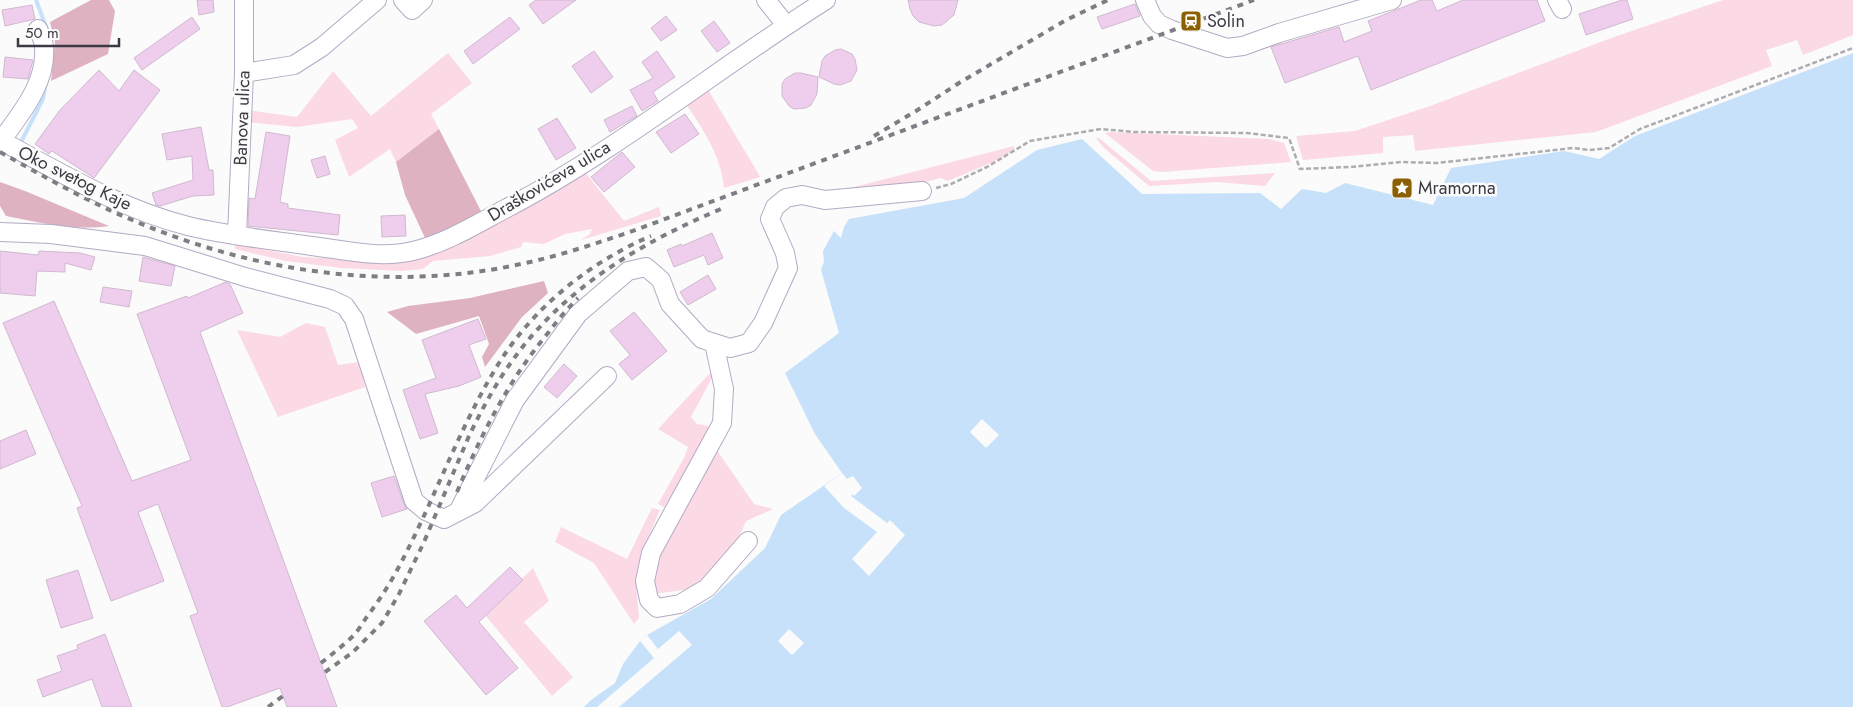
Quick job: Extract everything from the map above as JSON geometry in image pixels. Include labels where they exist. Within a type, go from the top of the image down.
[{"type":"street","name":"Banova ulica","points":[[237,235],[244,73],[244,0]]},
{"type":"street","points":[[244,73],[294,65],[322,47],[377,0]]},
{"type":"street","points":[[403,0],[412,10],[423,0]]},
{"type":"street","points":[[766,0],[786,25]]},
{"type":"street","name":"Draškovićeva ulica","points":[[237,235],[364,253],[410,252],[445,241],[549,185],[646,123],[786,25],[826,0]]},
{"type":"street","points":[[1145,0],[1152,16],[1159,24],[1227,48],[1243,46],[1279,33],[1392,0]]},
{"type":"street","name":"Oko svetog Kaje","points":[[38,29],[44,45],[44,64],[39,82],[1,141],[83,185],[129,206],[188,226],[237,235]]},
{"type":"street","points":[[458,512],[515,400],[578,314],[628,271],[646,267],[661,280],[670,304],[702,340],[730,348],[749,343],[763,323],[788,268],[785,254],[770,219],[775,207],[786,198],[802,195],[825,200],[922,190]]},
{"type":"street","points":[[0,232],[51,234],[145,246],[245,277],[330,299],[345,306],[354,319],[414,501],[426,511],[444,519],[475,503],[607,376]]},
{"type":"street","points":[[714,343],[724,388],[722,423],[651,553],[645,581],[648,600],[657,608],[680,604],[687,600],[707,588],[748,541]]},
{"type":"path","points":[[922,190],[951,184],[987,167],[1030,141],[1102,129],[1134,132],[1247,133],[1289,138],[1300,169],[1350,168],[1400,162],[1437,163],[1563,149],[1588,150],[1609,148],[1640,129],[1853,48]]},
{"type":"shaded area","points":[[91,0],[109,0],[115,11],[108,54],[51,81],[55,42],[50,22]]},
{"type":"shaded area","points":[[1723,0],[1853,0],[1853,35],[1803,55],[1797,40],[1766,50],[1772,66],[1596,132],[1415,151],[1413,135],[1383,137],[1383,153],[1303,160],[1296,136],[1355,131],[1430,106],[1614,37]]},
{"type":"shaded area","points":[[448,53],[472,83],[431,114],[439,129],[396,162],[390,149],[349,177],[335,140],[358,128],[352,119],[297,127],[245,122],[246,110],[297,117],[333,71],[371,116]]},
{"type":"shaded area","points":[[707,88],[760,177],[724,188],[715,154],[705,133],[686,104]]},
{"type":"shaded area","points":[[439,129],[482,213],[425,238],[405,195],[396,162]]},
{"type":"shaded area","points":[[1105,133],[1269,139],[1284,143],[1291,162],[1162,172],[1153,171]]},
{"type":"shaded area","points":[[1096,138],[1099,138],[1151,181],[1275,173],[1265,186],[1217,182],[1149,186],[1103,147]]},
{"type":"shaded area","points":[[1014,146],[1014,150],[993,162],[948,181],[940,178],[904,188],[827,194]]},
{"type":"shaded area","points":[[585,172],[624,221],[659,207],[661,216],[581,240],[590,234],[592,229],[565,234],[544,244],[523,242],[521,247],[490,256],[433,261],[423,269],[401,271],[341,268],[286,261],[235,249],[235,244],[303,257],[345,259],[484,230],[567,185]]},
{"type":"shaded area","points":[[0,182],[109,226],[70,227],[6,216],[0,206]]},
{"type":"shaded area","points":[[544,281],[548,293],[522,317],[485,367],[482,357],[489,344],[479,316],[416,334],[387,312],[408,306],[470,298]]},
{"type":"shaded area","points":[[306,323],[325,327],[338,365],[359,362],[365,387],[278,417],[237,330],[280,337]]},
{"type":"shaded area","points":[[712,371],[714,374],[691,417],[697,424],[714,427],[664,507],[658,504],[685,456],[688,447],[658,429]]},
{"type":"shaded area","points":[[714,446],[754,504],[773,509],[746,521],[734,549],[692,589],[652,594],[654,554]]},
{"type":"shaded area","points":[[652,508],[660,510],[642,551],[636,584],[639,618],[634,624],[594,563],[555,542],[561,527],[627,559]]},
{"type":"shaded area","points":[[533,568],[549,601],[524,622],[573,677],[552,696],[485,615]]},
{"type":"water","points":[[1853,53],[1853,707],[584,707],[615,683],[623,664],[640,641],[647,635],[711,599],[765,548],[781,515],[842,473],[815,434],[785,373],[839,333],[821,270],[824,262],[823,251],[834,231],[841,238],[844,227],[849,219],[964,198],[1037,150],[1082,139],[1142,194],[1260,193],[1281,209],[1302,189],[1326,193],[1345,183],[1433,205],[1451,168],[1564,151],[1599,159],[1635,136]]},
{"type":"pier","points":[[982,419],[999,435],[986,448],[970,432]]},
{"type":"pier","points":[[842,473],[847,479],[853,476],[862,488],[854,496],[853,494],[851,496],[887,523],[890,520],[905,535],[869,576],[852,559],[877,532],[844,508],[824,486]]},
{"type":"pier","points":[[789,629],[804,643],[792,655],[778,641]]},
{"type":"pier","points":[[679,631],[692,645],[619,707],[597,707],[654,658],[640,641],[647,635],[658,649]]},
{"type":"building","points":[[197,0],[213,0],[214,12],[199,15]]},
{"type":"building","points":[[536,0],[576,0],[543,24],[529,5]]},
{"type":"building","points":[[908,0],[958,0],[954,15],[942,25],[934,26],[919,22],[913,16]]},
{"type":"building","points":[[1421,0],[1432,0],[1437,11],[1463,0],[1537,0],[1545,21],[1371,90],[1358,56],[1285,83],[1271,47],[1339,27],[1344,42],[1372,31],[1368,21]]},
{"type":"building","points":[[1627,0],[1633,19],[1586,35],[1579,14]]},
{"type":"building","points":[[1135,4],[1140,16],[1102,29],[1097,17]]},
{"type":"building","points":[[32,5],[35,19],[5,26],[2,10]]},
{"type":"building","points":[[666,16],[677,30],[661,41],[651,28]]},
{"type":"building","points":[[192,17],[200,29],[142,70],[134,58]]},
{"type":"building","points":[[510,17],[520,29],[473,64],[464,51]]},
{"type":"building","points":[[714,21],[730,43],[717,52],[701,31]]},
{"type":"building","points":[[841,49],[852,54],[857,70],[851,81],[840,85],[819,77],[822,61],[825,56]]},
{"type":"building","points":[[594,51],[613,77],[591,93],[572,66]]},
{"type":"building","points":[[657,51],[675,77],[653,92],[658,101],[642,111],[630,90],[653,78],[642,62]]},
{"type":"building","points":[[5,57],[33,60],[28,79],[3,77]]},
{"type":"building","points":[[99,70],[119,91],[134,70],[160,90],[94,178],[52,151],[49,154],[35,144],[60,110]]},
{"type":"building","points":[[795,73],[818,77],[817,94],[811,105],[806,108],[794,109],[789,106],[782,96],[782,84],[785,79]]},
{"type":"building","points":[[632,106],[637,116],[610,132],[604,120]]},
{"type":"building","points":[[685,114],[699,134],[671,153],[656,132]]},
{"type":"building","points":[[557,118],[576,148],[556,160],[538,129]]},
{"type":"building","points":[[201,127],[209,170],[213,170],[214,195],[193,196],[160,206],[156,205],[152,193],[193,180],[192,156],[167,160],[162,134]]},
{"type":"building","points":[[266,132],[290,136],[280,202],[288,204],[288,208],[340,215],[338,235],[248,226],[249,198],[255,199]]},
{"type":"building","points":[[622,152],[635,167],[604,192],[591,177]]},
{"type":"building","points":[[325,156],[330,174],[317,178],[311,160]]},
{"type":"building","points":[[405,215],[406,236],[382,237],[381,216]]},
{"type":"building","points":[[712,233],[723,258],[708,265],[704,255],[674,267],[667,250],[681,244],[682,246]]},
{"type":"building","points":[[0,251],[38,255],[39,251],[80,253],[95,257],[91,270],[65,263],[65,272],[37,271],[35,296],[0,293]]},
{"type":"building","points":[[143,257],[175,266],[171,286],[139,281]]},
{"type":"building","points":[[708,275],[716,289],[688,305],[680,292]]},
{"type":"building","points":[[226,282],[230,284],[243,313],[200,332],[337,707],[287,707],[280,688],[227,707],[222,707],[190,616],[198,613],[158,504],[138,512],[164,581],[111,601],[77,508],[82,506],[3,323],[54,301],[132,481],[191,460],[137,314],[187,296],[188,298]]},
{"type":"building","points":[[103,287],[132,291],[129,307],[100,302]]},
{"type":"building","points":[[634,312],[667,351],[632,380],[619,364],[630,355],[610,331]]},
{"type":"building","points":[[478,319],[486,339],[469,345],[481,377],[459,386],[425,394],[438,433],[420,439],[403,390],[436,378],[422,340]]},
{"type":"building","points":[[564,364],[577,376],[557,398],[544,387]]},
{"type":"building","points":[[26,430],[36,454],[0,469],[0,441]]},
{"type":"building","points":[[394,476],[407,509],[382,517],[371,483]]},
{"type":"building","points":[[510,567],[523,580],[479,622],[518,668],[486,695],[424,621],[456,595],[467,608]]},
{"type":"building","points":[[78,570],[93,618],[61,628],[46,580]]},
{"type":"building","points":[[105,634],[132,707],[102,707],[92,679],[43,697],[37,680],[62,671],[57,656],[78,649],[77,645]]},
{"type":"waterway","points":[[36,0],[47,29]]},
{"type":"waterway","points":[[21,142],[43,99],[45,87]]},
{"type":"railway","points":[[874,136],[1066,20],[1108,0]]},
{"type":"railway","points":[[0,152],[119,215],[183,240],[230,254],[326,273],[424,276],[473,272],[549,257],[630,232],[1254,0]]},
{"type":"railway","points":[[325,672],[352,653],[382,623],[399,594],[424,542],[479,416],[508,366],[535,332],[582,288],[608,269],[663,236],[721,209]]},
{"type":"railway","points":[[321,663],[355,634],[391,581],[416,533],[485,386],[513,343],[546,305],[565,288],[606,259],[651,236]]},
{"type":"railway","points":[[457,492],[486,429],[508,389],[534,351],[578,298]]},
{"type":"railway","points":[[268,707],[283,696]]},
{"type":"place","name":"Solin","points":[[1191,21]]},
{"type":"place","name":"Mramorna","points":[[1402,188]]}]
